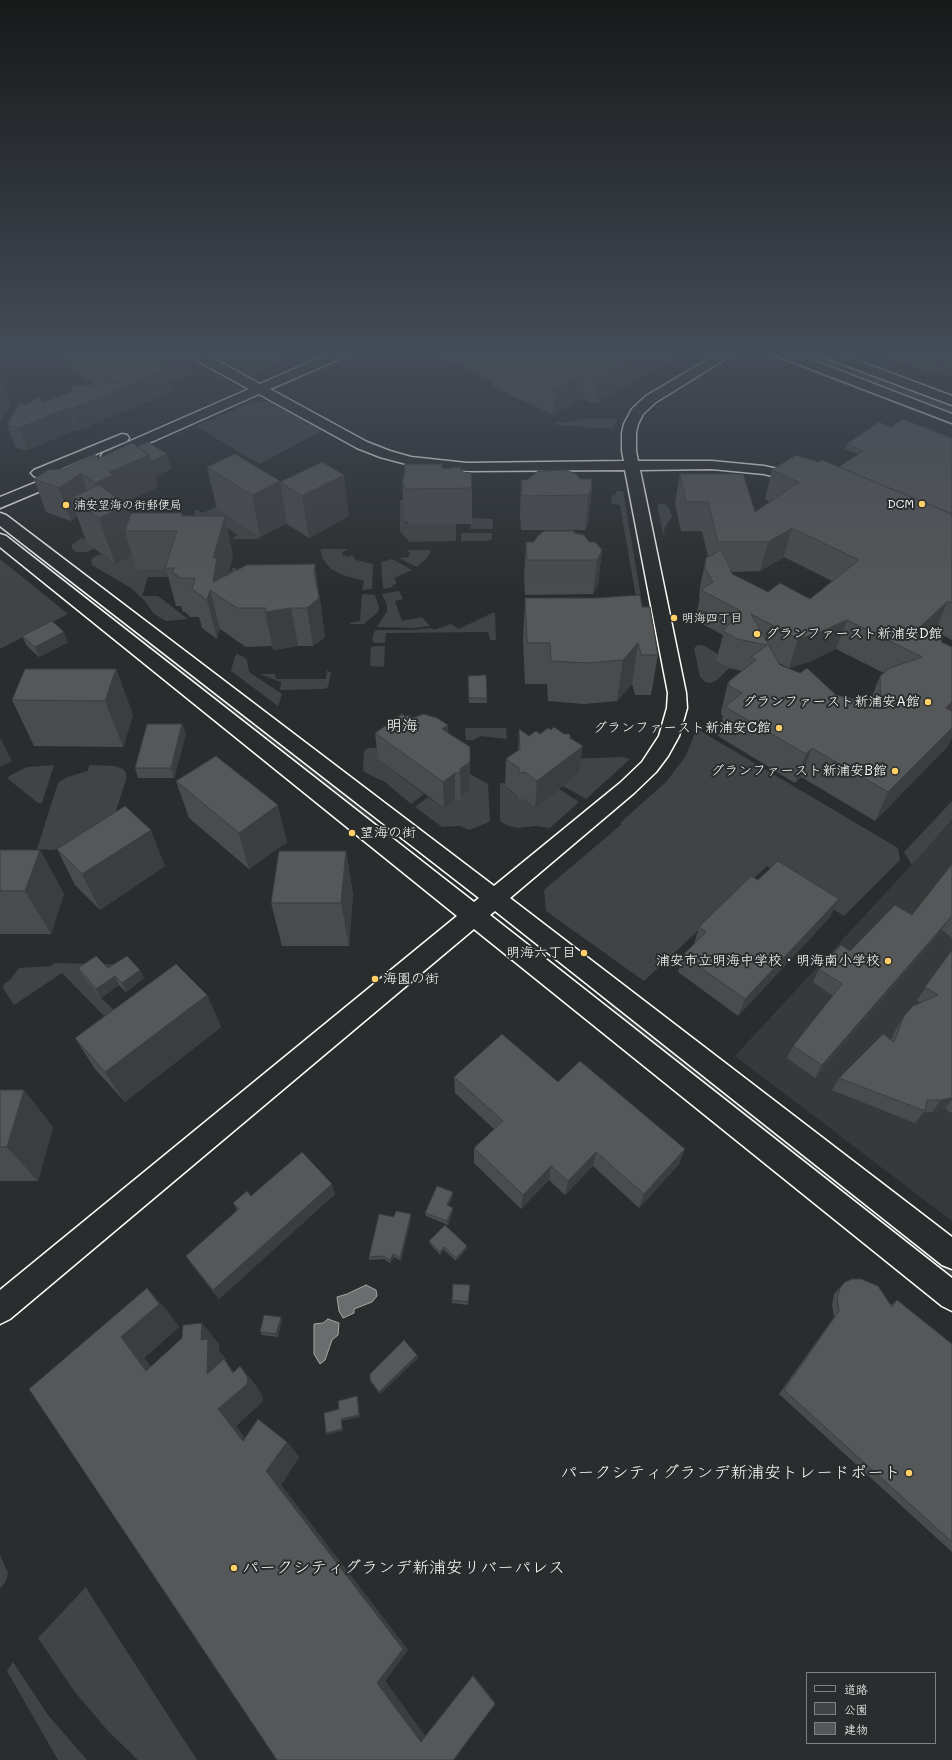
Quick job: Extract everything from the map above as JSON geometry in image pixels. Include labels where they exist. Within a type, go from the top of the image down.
[{"type":"street","points":[[0,491],[76,457],[139,432]]},
{"type":"street","points":[[0,503],[154,432]]},
{"type":"street","points":[[339,432],[362,445],[407,460],[426,464],[467,467],[712,465],[741,467],[781,473],[811,481]]},
{"type":"street","points":[[9,1302],[627,788],[650,767],[669,736],[677,708],[677,693],[632,466],[628,442],[630,432]]},
{"type":"street","points":[[0,518],[494,898],[952,1255]]},
{"type":"street","points":[[0,539],[952,1296]]},
{"type":"shaded area","name":"浦安市立明海中学校・明海南小学校","points":[[952,821],[952,1221],[735,1056]]},
{"type":"shaded area","points":[[366,1285],[376,1290],[377,1296],[372,1302],[354,1309],[354,1313],[343,1318],[339,1311],[337,1297]]},
{"type":"shaded area","points":[[328,1319],[339,1323],[338,1335],[332,1340],[325,1360],[320,1364],[314,1354],[314,1324],[323,1323]]},
{"type":"green space","points":[[206,432],[320,432],[259,464]]},
{"type":"green space","points":[[616,491],[623,491],[646,626],[640,620],[620,505],[612,504],[611,497],[616,494]]},
{"type":"green space","points":[[231,499],[217,509],[260,537],[258,539],[231,539],[238,535],[209,516],[202,519],[195,515],[194,511],[197,510],[203,513]]},
{"type":"green space","points":[[400,500],[407,500],[406,524],[456,524],[456,541],[409,542],[400,531]]},
{"type":"green space","points":[[665,503],[670,510],[672,517],[664,529],[665,534],[663,534],[657,505]]},
{"type":"green space","points":[[472,518],[493,519],[493,529],[470,529]]},
{"type":"green space","points":[[461,533],[492,533],[492,539],[488,541],[461,541]]},
{"type":"green space","points":[[81,538],[87,539],[94,549],[87,552],[76,552],[72,548],[72,545]]},
{"type":"green space","points":[[32,549],[350,796],[388,835],[51,573],[30,550]]},
{"type":"green space","points":[[320,549],[348,549],[342,552],[342,555],[348,557],[352,555],[356,560],[373,564],[372,589],[362,590],[364,581],[343,575],[331,569],[323,559]]},
{"type":"green space","points":[[406,550],[431,550],[427,558],[417,567],[399,558],[409,557],[410,553]]},
{"type":"green space","points":[[138,552],[187,569],[201,572],[231,572],[232,568],[236,568],[237,570],[230,577],[148,577],[142,596],[158,596],[188,619],[166,621],[154,614],[145,601],[131,588],[92,565],[91,560],[101,554],[115,564]]},
{"type":"green space","points":[[0,559],[68,614],[0,649]]},
{"type":"green space","points":[[392,559],[412,570],[394,578],[397,584],[392,585],[393,587],[385,589],[383,588],[381,562]]},
{"type":"green space","points":[[399,591],[403,599],[395,601],[402,621],[422,617],[430,626],[415,628],[377,627],[387,611],[387,605],[382,594]]},
{"type":"green space","points":[[362,595],[375,595],[379,608],[378,612],[364,624],[351,624],[349,623],[360,621]]},
{"type":"green space","points":[[492,613],[495,613],[496,640],[490,640],[488,632],[386,633],[385,643],[375,643],[372,641],[376,630],[412,630],[432,628],[434,630],[451,624],[459,629]]},
{"type":"green space","points":[[698,645],[703,645],[721,656],[720,663],[729,668],[717,680],[710,683],[705,682],[700,677],[694,648]]},
{"type":"green space","points":[[385,646],[384,667],[370,666],[371,647]]},
{"type":"green space","points":[[237,654],[247,660],[249,672],[282,694],[278,706],[231,671],[235,656]]},
{"type":"green space","points":[[327,670],[331,673],[328,687],[324,689],[280,690],[281,682],[259,674],[275,674],[276,679],[326,679]]},
{"type":"green space","points":[[465,728],[506,728],[507,739],[481,736],[473,740],[466,740]]},
{"type":"green space","points":[[697,729],[898,848],[900,860],[844,916],[767,866],[644,981],[546,911],[544,890],[622,824],[620,823],[666,782],[685,757]]},
{"type":"green space","points":[[368,748],[389,748],[378,759],[424,794],[411,804],[385,782],[363,771],[364,751]]},
{"type":"green space","points":[[623,757],[630,759],[586,799],[563,786],[568,759]]},
{"type":"green space","points":[[54,765],[42,803],[38,803],[8,779],[9,776],[27,767]]},
{"type":"green space","points":[[89,765],[115,766],[123,769],[126,773],[126,780],[116,811],[112,817],[58,849],[37,849],[58,783],[67,777],[88,771]]},
{"type":"green space","points":[[470,774],[488,784],[490,821],[487,823],[469,830],[460,826],[442,827],[415,807],[428,797],[444,808],[455,800],[461,800],[461,795],[470,789],[467,786]]},
{"type":"green space","points":[[500,783],[509,784],[508,789],[517,795],[518,799],[523,799],[535,808],[559,789],[579,802],[550,828],[536,826],[518,828],[509,826],[501,822],[500,818]]},
{"type":"green space","points":[[952,801],[952,820],[912,865],[904,852]]},
{"type":"green space","points":[[54,963],[131,965],[101,998],[114,1010],[104,1016],[62,973],[14,1005],[3,988],[4,984],[10,980],[19,968],[51,966]]},
{"type":"green space","points":[[599,991],[952,1267],[952,1281],[645,1040],[597,993]]},
{"type":"green space","points":[[0,1555],[8,1573],[6,1581],[0,1589]]},
{"type":"green space","points":[[86,1587],[197,1760],[138,1760],[108,1731],[75,1692],[38,1638]]},
{"type":"green space","points":[[13,1662],[48,1715],[87,1760],[58,1760],[7,1671]]},
{"type":"building","name":"DCM","points":[[864,432],[937,432],[952,438],[952,514],[839,467],[863,451],[847,444]]},
{"type":"building","points":[[148,442],[167,454],[151,462],[149,455],[137,447]]},
{"type":"building","points":[[132,443],[149,455],[109,472],[113,475],[95,483],[81,473],[59,488],[34,479],[48,470],[63,469],[95,455],[99,458]]},
{"type":"building","points":[[235,454],[280,481],[252,495],[207,467]]},
{"type":"building","points":[[796,455],[818,462],[822,460],[952,514],[952,603],[948,601],[921,626],[943,637],[941,642],[952,647],[952,702],[946,708],[952,711],[952,728],[888,792],[812,748],[806,754],[725,707],[742,693],[728,685],[730,683],[728,682],[756,660],[751,657],[767,645],[737,639],[723,631],[741,611],[701,590],[713,582],[705,568],[706,558],[721,550],[732,574],[768,592],[780,583],[810,599],[859,560],[792,528],[768,542],[718,542],[708,502],[686,502],[680,474],[743,474],[755,512],[799,482],[772,470]],"holes":[[[751,614],[798,639],[818,633],[847,620],[922,657],[890,668],[880,676],[881,708],[868,704],[866,706],[853,699],[836,695],[807,668],[800,673],[780,665]]]},
{"type":"building","points":[[322,462],[344,475],[302,496],[280,482]]},
{"type":"building","points":[[405,464],[442,464],[442,469],[460,467],[463,472],[471,473],[472,488],[406,489],[402,481],[404,477]]},
{"type":"building","points":[[566,470],[576,474],[580,479],[591,479],[592,488],[588,495],[522,496],[521,480],[527,480],[538,471]]},
{"type":"building","points":[[99,485],[127,505],[99,518],[71,498]]},
{"type":"building","points":[[131,513],[182,513],[181,516],[225,516],[213,558],[217,558],[213,582],[247,565],[315,564],[314,572],[319,598],[307,608],[291,608],[265,612],[266,608],[237,608],[210,590],[207,600],[192,589],[195,578],[178,578],[179,576],[176,576],[176,574],[172,574],[174,568],[165,568],[177,531],[125,531]]},
{"type":"building","points":[[544,531],[574,531],[574,533],[584,535],[589,542],[595,542],[602,550],[597,560],[527,560],[526,542],[534,542]]},
{"type":"building","points":[[640,595],[642,607],[650,607],[658,655],[641,655],[638,643],[623,660],[588,663],[551,661],[550,643],[527,643],[525,598],[595,598]]},
{"type":"building","points":[[52,621],[64,632],[35,647],[22,636]]},
{"type":"building","points":[[25,669],[116,669],[105,701],[12,700]]},
{"type":"building","points":[[486,675],[487,698],[469,698],[468,676]]},
{"type":"building","points":[[402,714],[406,717],[408,715],[413,718],[423,714],[437,718],[448,725],[442,729],[470,747],[470,762],[460,769],[460,773],[455,773],[443,782],[375,733],[387,725],[387,721],[392,721]]},
{"type":"building","points":[[147,724],[182,724],[171,768],[135,768]]},
{"type":"building","points":[[554,727],[564,734],[570,734],[570,738],[583,746],[537,781],[525,772],[519,773],[519,768],[506,759],[520,749],[519,729],[529,736],[536,731],[540,734],[548,728],[551,730]]},
{"type":"building","points":[[216,756],[278,805],[239,833],[176,781]]},
{"type":"building","points":[[125,806],[151,830],[82,874],[57,849]]},
{"type":"building","points":[[0,850],[40,850],[25,891],[0,891]]},
{"type":"building","points":[[279,851],[346,851],[341,903],[271,903]]},
{"type":"building","points":[[778,861],[839,899],[745,999],[683,955],[706,932],[699,927],[751,876],[758,880]]},
{"type":"building","points":[[952,864],[952,918],[951,917],[822,1065],[793,1046],[842,984],[819,969],[841,945],[850,951],[895,905],[912,915]]},
{"type":"building","points":[[952,950],[952,1098],[927,1100],[925,1111],[839,1078],[883,1034],[894,1042],[904,1016],[913,1006],[938,995],[925,987]]},
{"type":"building","points":[[96,956],[108,968],[127,956],[140,970],[122,983],[115,976],[96,989],[78,968]]},
{"type":"building","points":[[176,964],[207,995],[105,1072],[75,1038]]},
{"type":"building","points":[[502,1034],[558,1082],[580,1061],[685,1149],[644,1194],[596,1152],[568,1181],[551,1166],[523,1195],[474,1148],[503,1121],[454,1077]]},
{"type":"building","points":[[0,1090],[24,1090],[7,1147],[0,1147]]},
{"type":"building","points":[[302,1152],[332,1184],[213,1290],[186,1256],[239,1209],[233,1203],[247,1191],[251,1196]]},
{"type":"building","points":[[437,1186],[453,1192],[447,1205],[453,1208],[447,1221],[425,1213]]},
{"type":"building","points":[[396,1211],[411,1214],[400,1258],[393,1254],[390,1260],[383,1256],[369,1257],[379,1214],[394,1217]]},
{"type":"building","points":[[445,1225],[467,1246],[456,1258],[444,1247],[440,1252],[429,1241]]},
{"type":"building","name":"パークシティグランデ新浦安トレードポート","points":[[852,1279],[861,1279],[878,1286],[892,1307],[897,1300],[952,1344],[952,1542],[784,1390],[839,1311],[837,1299],[840,1288],[845,1282]]},
{"type":"building","points":[[453,1284],[470,1285],[468,1302],[452,1300]]},
{"type":"building","name":"パークシティグランデ新浦安リバーパレス","points":[[147,1288],[159,1304],[121,1337],[146,1371],[182,1338],[183,1325],[202,1323],[201,1340],[208,1339],[207,1374],[224,1359],[233,1373],[240,1366],[248,1378],[247,1384],[218,1409],[243,1441],[258,1419],[287,1442],[266,1471],[403,1649],[377,1683],[421,1742],[473,1676],[495,1704],[453,1760],[277,1760],[29,1389]]},
{"type":"building","points":[[264,1315],[281,1317],[276,1334],[260,1332]]},
{"type":"building","points":[[404,1340],[417,1355],[379,1392],[370,1380],[370,1374]]},
{"type":"building","points":[[357,1396],[359,1415],[341,1419],[342,1429],[326,1433],[324,1413],[339,1409],[338,1401]]},
{"type":"place","name":"DCM","points":[[922,504]]},
{"type":"place","name":"浦安望海の街郵便局","points":[[66,505]]},
{"type":"place","name":"明海四丁目","points":[[674,618]]},
{"type":"place","name":"グランファースト新浦安D館","points":[[757,634]]},
{"type":"place","name":"グランファースト新浦安A館","points":[[928,702]]},
{"type":"place","name":"グランファースト新浦安C館","points":[[779,728]]},
{"type":"place","name":"グランファースト新浦安B館","points":[[895,771]]},
{"type":"place","name":"望海の街","points":[[352,833]]},
{"type":"place","name":"明海六丁目","points":[[584,953]]},
{"type":"place","name":"浦安市立明海中学校・明海南小学校","points":[[888,961]]},
{"type":"place","name":"海園の街","points":[[375,979]]},
{"type":"place","name":"パークシティグランデ新浦安トレードポート","points":[[909,1473]]},
{"type":"place","name":"パークシティグランデ新浦安リバーパレス","points":[[234,1568]]},
{"type":"district","name":"明海","points":[[402,726]]}]
